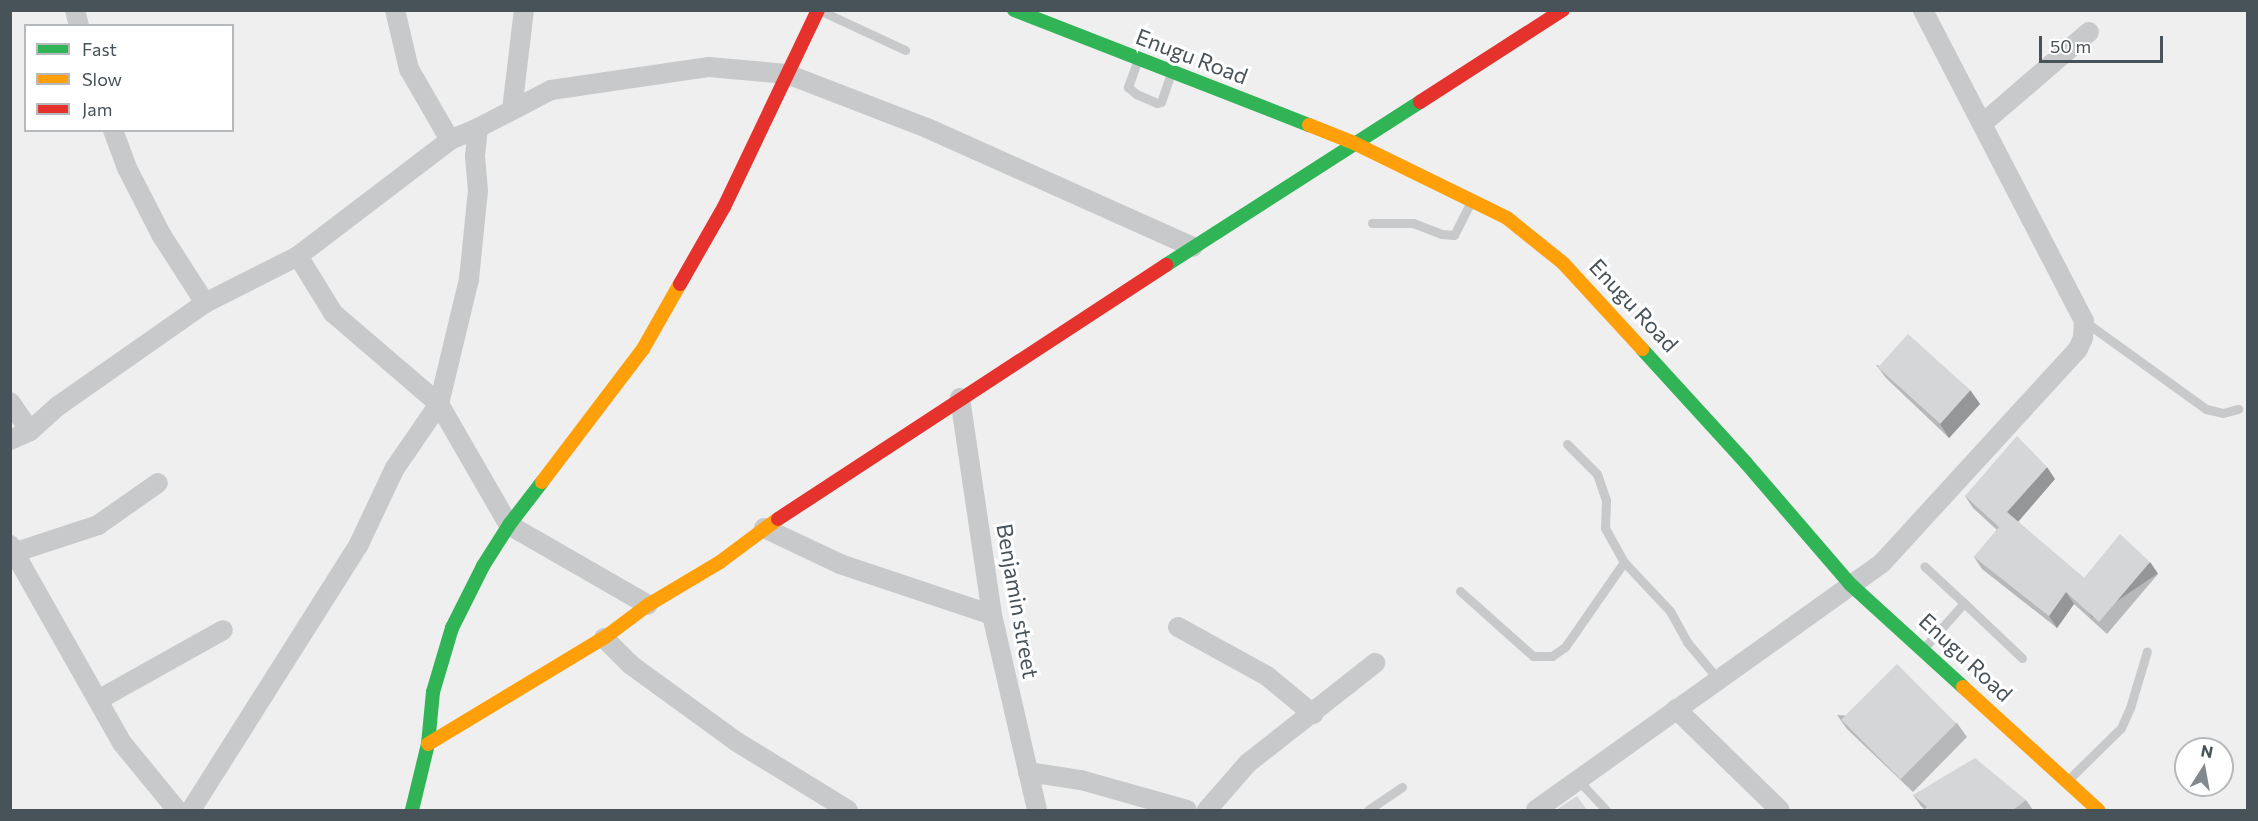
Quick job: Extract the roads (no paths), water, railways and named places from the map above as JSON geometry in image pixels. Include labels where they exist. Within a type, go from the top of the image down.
[{"type":"street","points":[[395,10],[409,69],[450,140]]},
{"type":"street","points":[[512,110],[524,10]]},
{"type":"street","points":[[412,810],[428,744],[433,692],[452,628],[483,566],[509,525],[643,349],[724,207],[818,10]]},
{"type":"street","name":"Enugu Road","points":[[1014,10],[1354,143],[1507,218],[1563,263],[1746,463],[1850,584],[2098,810]]},
{"type":"street","points":[[428,744],[604,638],[648,605],[720,562],[764,528],[960,398],[1563,10]]},
{"type":"street","points":[[1536,810],[1882,563],[2078,349],[2083,339],[2084,321],[1923,10]]},
{"type":"street","points":[[1982,124],[2089,32]]},
{"type":"street","points":[[10,440],[30,431],[58,406],[205,303],[298,256],[450,140],[551,90],[642,75],[709,67],[787,74],[927,128],[1193,247]]},
{"type":"street","points":[[191,810],[359,544],[395,468],[439,404],[469,279],[478,191],[475,156],[478,128]]},
{"type":"street","points":[[114,132],[128,168],[162,236],[205,303]]},
{"type":"street","points":[[298,256],[333,313],[439,404],[509,525],[648,605]]},
{"type":"street","name":"Benjamin street","points":[[960,398],[992,615],[1037,810]]},
{"type":"street","points":[[10,402],[30,431]]},
{"type":"street","points":[[158,483],[98,525],[12,551],[122,743],[177,810]]},
{"type":"street","points":[[764,528],[840,564],[992,615]]},
{"type":"street","points":[[1178,627],[1267,676],[1313,714]]},
{"type":"street","points":[[98,700],[223,630]]},
{"type":"street","points":[[604,638],[631,665],[736,742],[848,810]]},
{"type":"street","points":[[1207,810],[1248,763],[1375,663]]},
{"type":"street","points":[[1676,709],[1780,810]]},
{"type":"street","points":[[1028,772],[1081,780],[1187,810]]},
{"type":"lane","points":[[818,10],[905,50]]},
{"type":"lane","points":[[1138,60],[1128,87],[1131,91],[1153,102],[1161,102],[1171,73]]},
{"type":"lane","points":[[1372,223],[1413,223],[1441,234],[1454,235],[1472,200]]},
{"type":"lane","points":[[2084,321],[2206,409],[2223,413],[2238,409]]},
{"type":"lane","points":[[1567,444],[1597,474],[1606,500],[1605,528],[1624,562],[1670,611],[1687,642],[1718,679]]},
{"type":"lane","points":[[1460,591],[1533,656],[1552,656],[1565,647],[1624,562]]},
{"type":"lane","points":[[1924,566],[2022,658]]},
{"type":"lane","points":[[1922,650],[1964,603]]},
{"type":"lane","points":[[2066,782],[2121,728],[2130,708],[2147,651]]},
{"type":"lane","points":[[1578,780],[1606,810]]},
{"type":"lane","points":[[1368,810],[1402,788]]}]
